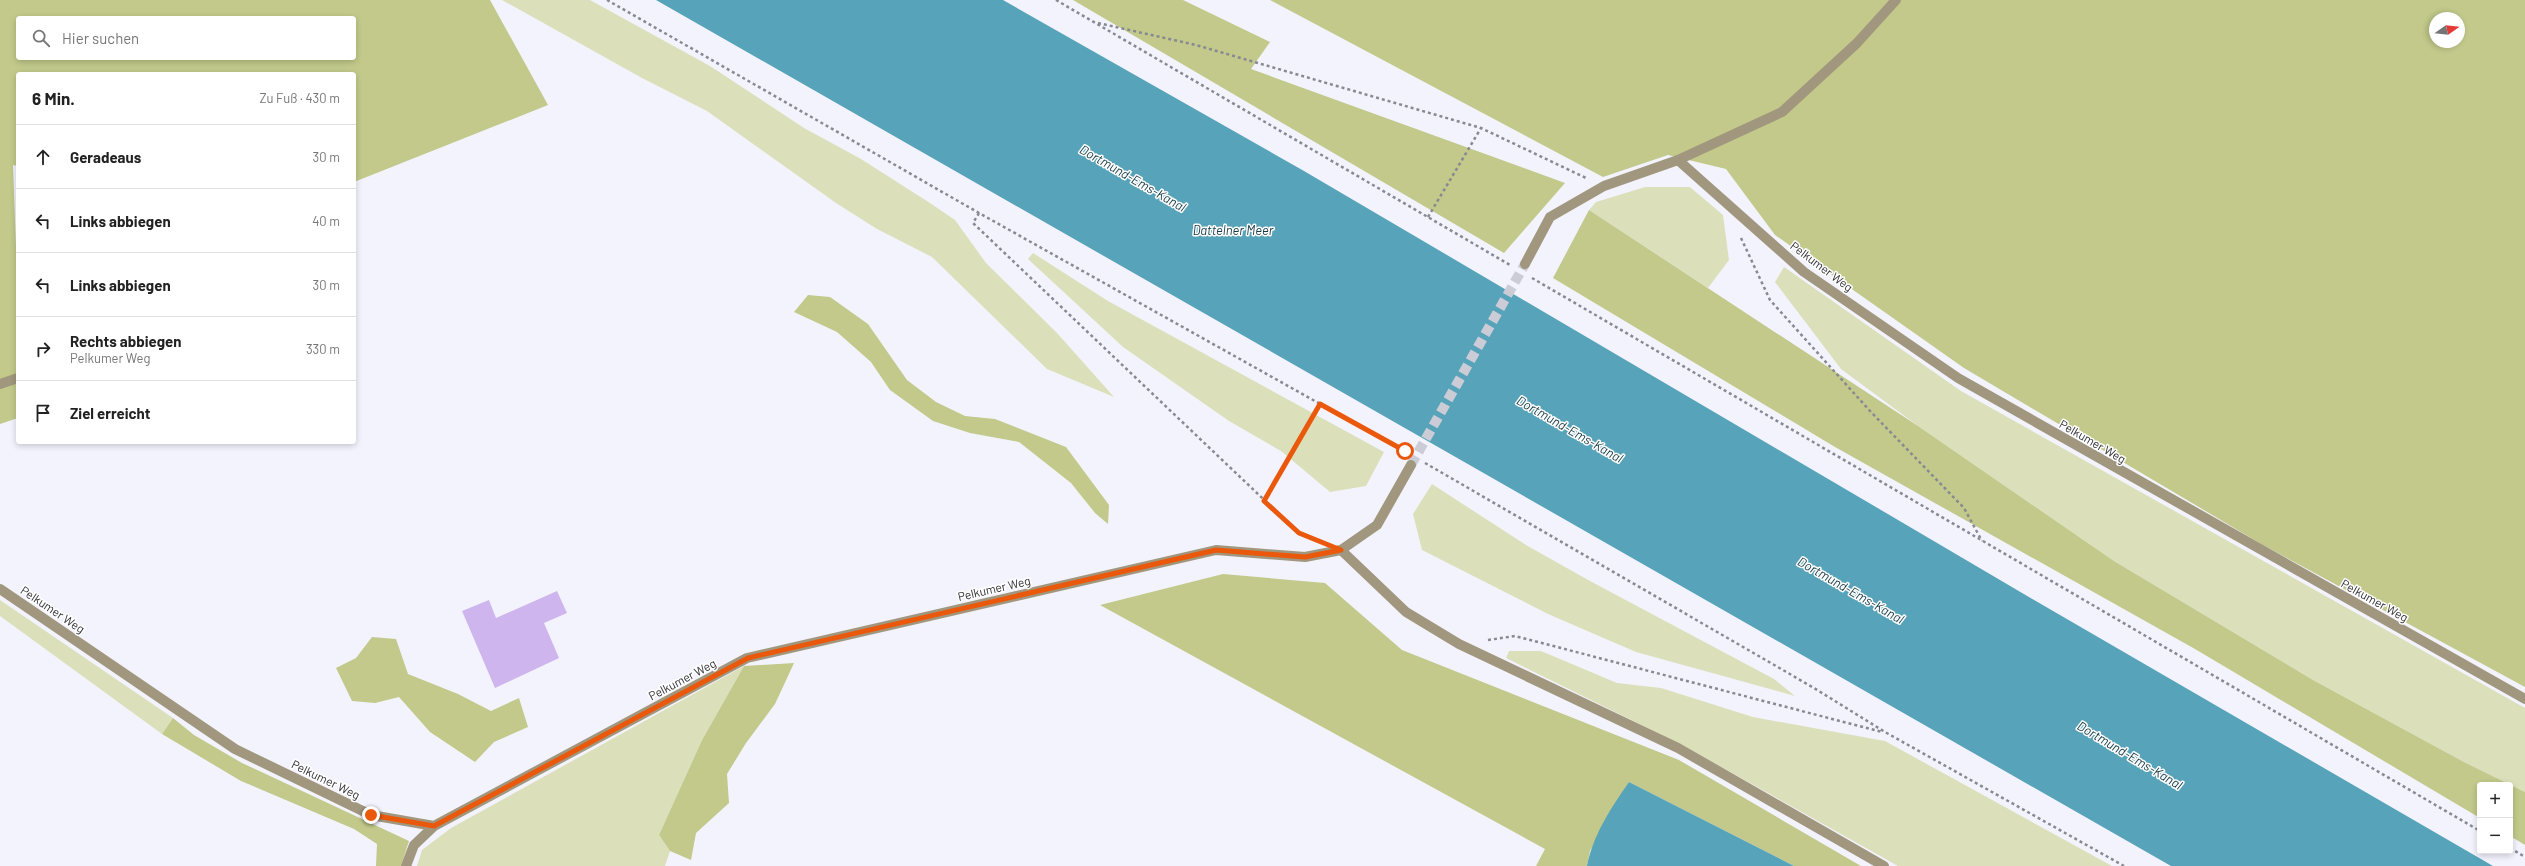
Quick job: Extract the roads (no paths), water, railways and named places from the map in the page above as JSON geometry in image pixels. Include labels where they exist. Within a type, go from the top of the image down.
[{"type":"street","points":[[1521,267],[1550,217],[1604,186],[1678,160],[1782,112],[1857,43],[1896,0]]},
{"type":"street","name":"Pelkumer Weg","points":[[1678,160],[1804,272],[1958,378],[2525,699]]},
{"type":"street","points":[[0,384],[16,379]]},
{"type":"street","name":"Pelkumer Weg","points":[[0,589],[235,749],[371,815],[434,826],[748,658],[1216,550],[1305,557],[1341,550],[1377,525],[1414,460]]},
{"type":"street","points":[[1341,550],[1406,612],[1459,644],[1678,748],[1884,866]]},
{"type":"street","points":[[406,866],[414,845],[434,826]]},
{"type":"water","name":"Dattelner Meer","points":[[656,0],[1003,0],[1304,171],[2041,604],[2493,866],[2171,866]]},
{"type":"water","points":[[1629,782],[1794,866],[1587,866],[1598,833],[1609,812]]},
{"type":"tunnel","points":[[1411,465],[1525,264]]},
{"type":"water label","name":"Dortmund-Ems-Kanal","points":[[1133,178]]},
{"type":"water label","name":"Dortmund-Ems-Kanal","points":[[1570,429]]},
{"type":"water label","name":"Dortmund-Ems-Kanal","points":[[1851,590]]},
{"type":"water label","name":"Dortmund-Ems-Kanal","points":[[2130,755]]}]
